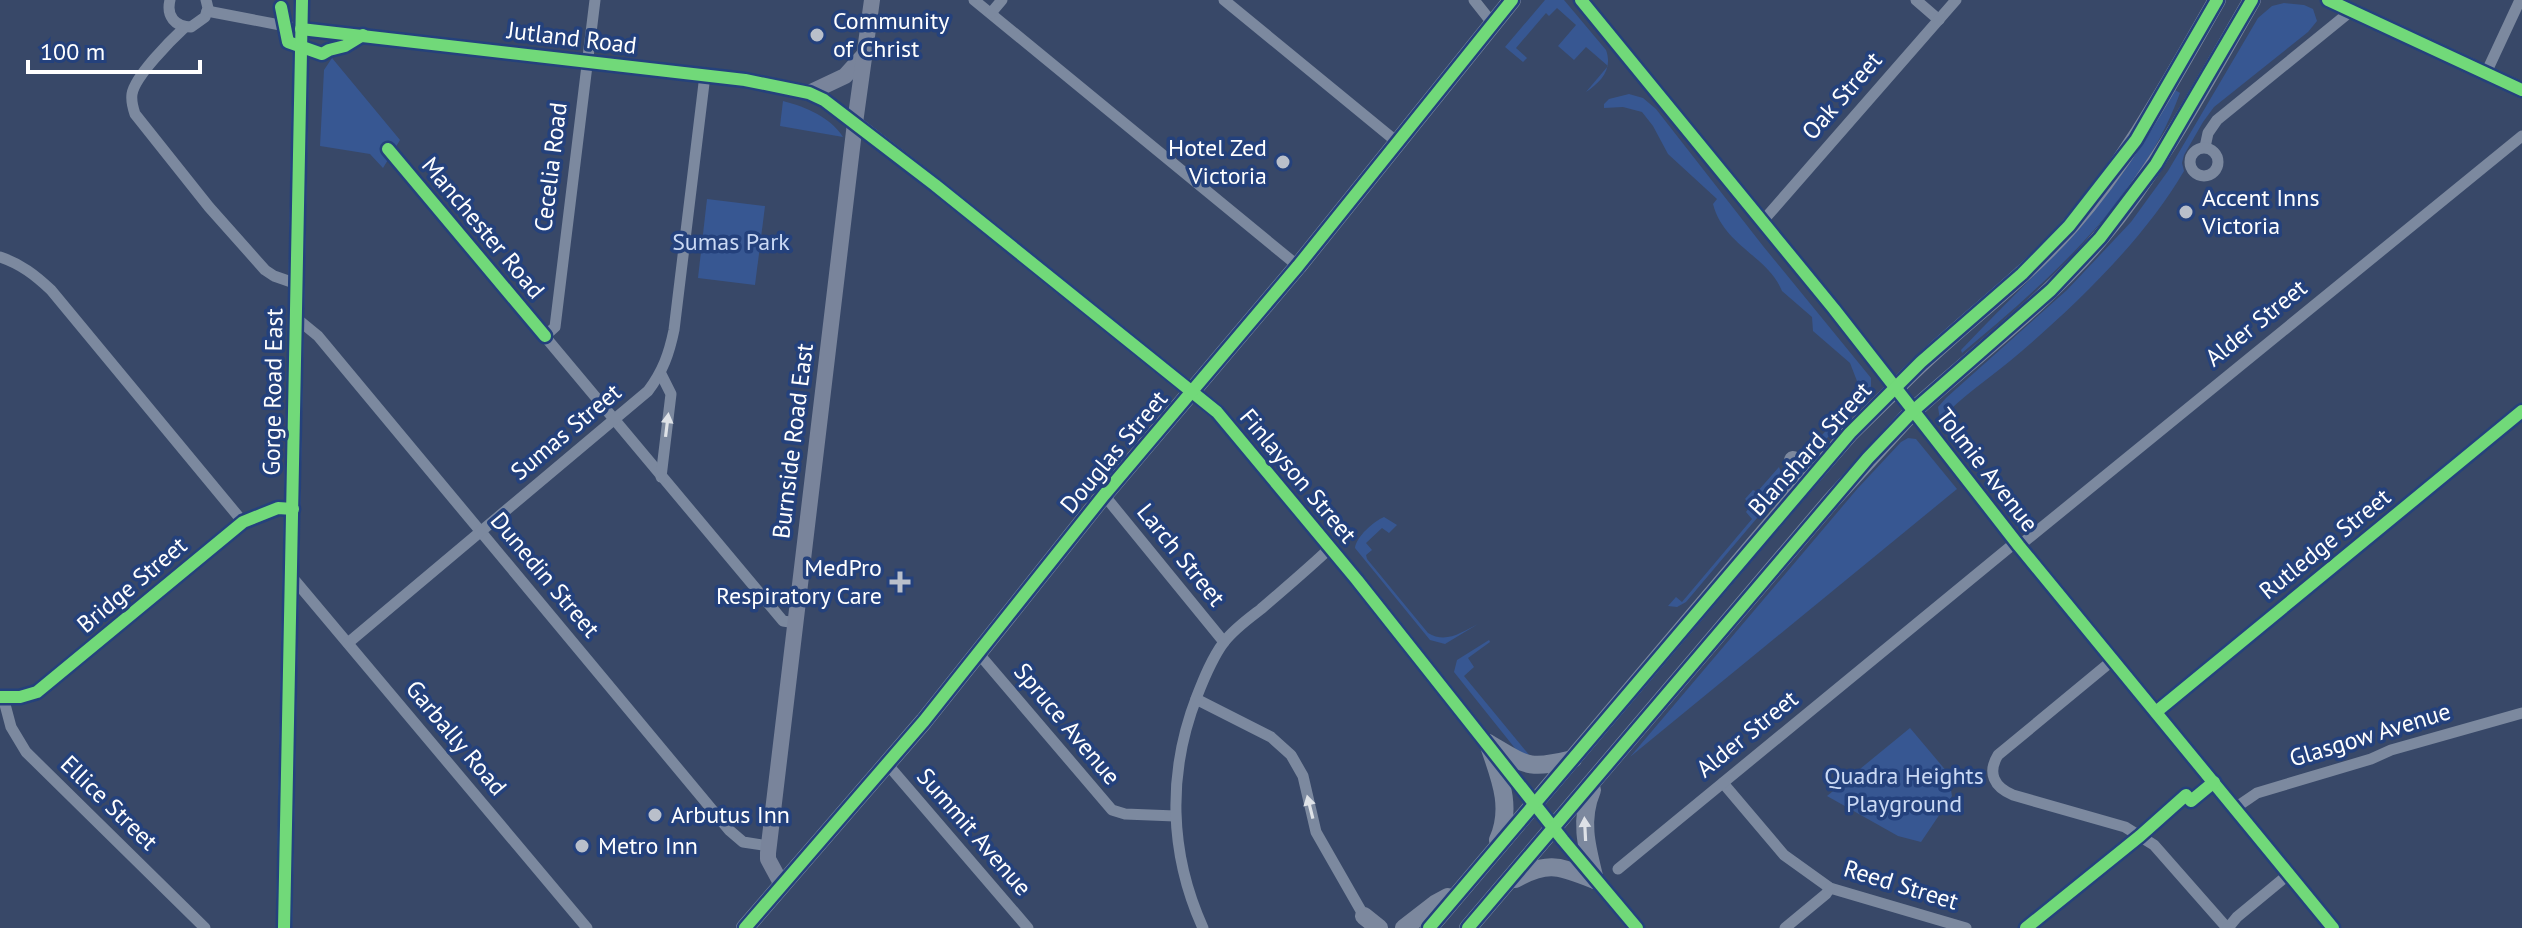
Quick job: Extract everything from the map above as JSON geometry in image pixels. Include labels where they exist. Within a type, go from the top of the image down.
[{"type":"highway","points":[[2248,7],[2261,0]]},
{"type":"highway","name":"Blanshard Street","points":[[1895,389],[1921,362],[2045,252],[2091,200],[2136,140],[2214,3]]},
{"type":"highway","name":"Blanshard Street","points":[[1913,411],[2051,290],[2100,238],[2156,164],[2248,7]]},
{"type":"main road","name":"Gorge Road East","points":[[284,928],[302,0]]},
{"type":"main road","name":"Burnside Road East","points":[[782,885],[768,859],[769,846],[872,0]]},
{"type":"main road","name":"Douglas Street","points":[[745,928],[888,765],[1104,495],[1298,266],[1512,0]]},
{"type":"main road","points":[[2328,0],[2522,90]]},
{"type":"main road","points":[[809,93],[845,76],[865,54]]},
{"type":"main road","name":"Finlayson Street","points":[[855,123],[1217,412],[1637,928]]},
{"type":"main road","name":"Blanshard Street","points":[[1429,928],[1796,495],[1850,433],[1895,389]]},
{"type":"main road","name":"Blanshard Street","points":[[1468,928],[1831,501],[1913,411]]},
{"type":"main road","points":[[1793,460],[1796,495]]},
{"type":"main road","points":[[1488,743],[1522,763],[1539,766],[1573,759]]},
{"type":"main road","points":[[1488,743],[1504,790],[1506,808],[1502,831],[1492,854]]},
{"type":"main road","points":[[1595,880],[1583,825],[1586,804],[1596,778]]},
{"type":"main road","points":[[1505,884],[1533,870],[1556,866],[1595,880]]},
{"type":"main road","points":[[1404,928],[1435,904],[1461,890]]},
{"type":"street","name":"Cecelia Road","points":[[545,336],[555,327],[595,0]]},
{"type":"street","points":[[974,0],[1298,266]]},
{"type":"street","points":[[991,13],[1002,0]]},
{"type":"street","points":[[1224,0],[1397,142]]},
{"type":"street","points":[[1474,0],[1493,24]]},
{"type":"street","name":"Tolmie Avenue","points":[[1581,0],[1815,285],[2018,544],[2333,928]]},
{"type":"street","points":[[1916,0],[1939,20]]},
{"type":"street","name":"Oak Street","points":[[1761,223],[1956,0]]},
{"type":"street","points":[[2486,73],[2520,0]]},
{"type":"street","points":[[167,2],[169,12],[180,25]]},
{"type":"street","name":"Jutland Road","points":[[207,5],[301,29],[745,80],[809,93],[855,123]]},
{"type":"street","points":[[180,25],[202,22],[207,5]]},
{"type":"street","points":[[2205,147],[2208,133],[2217,120],[2351,11]]},
{"type":"street","points":[[180,25],[135,84],[132,95],[135,114],[209,207],[265,270],[297,284]]},
{"type":"street","name":"Sumas Street","points":[[348,643],[648,391],[661,374],[669,357],[674,330],[705,75]]},
{"type":"street","name":"Alder Street","points":[[1618,869],[2522,136]]},
{"type":"street","name":"Manchester Road","points":[[388,149],[783,621],[796,623]]},
{"type":"street","points":[[0,257],[16,262],[51,290],[243,522]]},
{"type":"street","name":"Dunedin Street","points":[[296,318],[318,336],[729,830],[743,842],[769,846]]},
{"type":"street","name":"Sumas Street","points":[[661,374],[671,394],[661,477]]},
{"type":"street","name":"Rutledge Street","points":[[2156,712],[2522,411]]},
{"type":"street","name":"Larch Street","points":[[1104,495],[1224,642]]},
{"type":"street","name":"Bridge Street","points":[[2,697],[20,697],[37,692],[243,522],[278,508],[293,509]]},
{"type":"street","points":[[1203,928],[1182,866],[1175,816],[1176,774],[1185,728],[1206,673],[1224,642],[1330,548]]},
{"type":"street","name":"Garbally Road","points":[[292,577],[587,928]]},
{"type":"street","name":"Spruce Avenue","points":[[979,654],[1112,810],[1125,814],[1175,816]]},
{"type":"street","points":[[2113,660],[1998,755],[1992,772],[1999,788],[2013,795],[2125,827],[2140,836],[2154,845],[2228,928],[2289,874]]},
{"type":"street","name":"Ellice Street","points":[[2,697],[11,727],[26,752],[205,928]]},
{"type":"street","points":[[1196,699],[1271,737],[1291,755],[1303,776],[1316,832],[1371,924]]},
{"type":"street","name":"Glasgow Avenue","points":[[2235,808],[2257,793],[2371,759],[2391,750],[2522,713]]},
{"type":"street","name":"Summit Avenue","points":[[888,765],[1028,928]]},
{"type":"street","name":"Reed Street","points":[[1723,783],[1784,855],[1830,888],[1966,928]]},
{"type":"street","points":[[2140,836],[2186,795]]},
{"type":"street","points":[[1785,928],[1830,888]]},
{"type":"green space","points":[[1545,0],[1564,0],[1606,50],[1607,66],[1586,47],[1574,60],[1558,46],[1576,25],[1557,8],[1549,16],[1546,13],[1516,48],[1527,58],[1523,62],[1505,47]]},
{"type":"green space","points":[[2284,3],[2313,9],[2317,21],[2308,32],[2214,107],[2184,155],[2184,171],[2128,248],[2034,341],[1940,420],[1938,407],[1946,398],[2067,290],[2131,222],[2168,171],[2258,18],[2272,6]]},
{"type":"green space","points":[[332,58],[400,140],[383,168],[370,154],[320,146],[324,70]]},
{"type":"green space","points":[[1607,67],[1601,79],[1586,92]]},
{"type":"green space","points":[[2175,90],[2180,93],[2163,132],[2142,169],[2117,203],[2089,236],[2027,297],[1962,353],[1961,350],[2100,203]]},
{"type":"green space","points":[[1629,94],[1643,98],[1656,109],[1871,378],[1868,393],[1799,469],[1799,461],[1854,399],[1857,381],[1850,363],[1813,331],[1812,317],[1782,291],[1767,269],[1726,230],[1713,204],[1717,199],[1668,154],[1642,112],[1623,107],[1604,108],[1609,99]]},
{"type":"green space","points":[[783,101],[817,114],[843,137],[780,126]]},
{"type":"green space","name":"Sumas Park","points":[[707,199],[765,206],[755,285],[698,278]]},
{"type":"green space","points":[[1908,438],[1916,439],[1957,489],[1630,757],[1858,488]]},
{"type":"green space","points":[[1779,467],[1784,481],[1779,492],[1686,602],[1677,607],[1668,606],[1676,597],[1682,602],[1752,519],[1746,512],[1751,505],[1745,499],[1753,490],[1757,492]]},
{"type":"green space","points":[[1384,517],[1397,525],[1389,533],[1382,528],[1366,543],[1372,550],[1366,555],[1367,559],[1428,633],[1448,637],[1478,624],[1445,644],[1430,640],[1355,548],[1366,530]]},
{"type":"green space","points":[[1489,640],[1468,658],[1474,667],[1464,676],[1530,756],[1518,752],[1454,672],[1457,660]]},
{"type":"green space","name":"Quadra Heights Playground","points":[[1910,728],[1948,773],[1952,796],[1921,842],[1898,836],[1827,796]]},
{"type":"cycle path","points":[[284,928],[302,0]]},
{"type":"cycle path","points":[[745,928],[924,721],[1104,495],[1298,266],[1512,0]]},
{"type":"cycle path","points":[[1581,0],[1834,309],[2019,546],[2333,928]]},
{"type":"cycle path","points":[[1429,928],[1850,433],[1921,362],[2022,274],[2069,226],[2136,140],[2217,0]]},
{"type":"cycle path","points":[[1468,928],[1868,458],[1913,411],[2051,290],[2100,238],[2156,164],[2252,0]]},
{"type":"cycle path","points":[[2328,0],[2522,90]]},
{"type":"cycle path","points":[[281,7],[288,42],[322,54],[345,46],[363,35]]},
{"type":"cycle path","points":[[301,29],[745,80],[809,93],[824,100],[935,185],[1217,412],[1357,580],[1563,840],[1637,928]]},
{"type":"cycle path","points":[[388,149],[545,336]]},
{"type":"cycle path","points":[[2156,712],[2522,411]]},
{"type":"cycle path","points":[[0,697],[20,697],[37,692],[243,522],[278,508],[293,509]]},
{"type":"cycle path","points":[[2026,928],[2186,795],[2191,801],[2214,782]]},
{"type":"place","name":"Community of Christ","points":[[817,35]]},
{"type":"place","name":"Hotel Zed Victoria","points":[[1283,162]]},
{"type":"place","name":"Accent Inns Victoria","points":[[2186,212]]},
{"type":"place","name":"MedPro Respiratory Care","points":[[900,582]]},
{"type":"place","name":"Arbutus Inn","points":[[655,815]]},
{"type":"place","name":"Metro Inn","points":[[582,846]]}]
